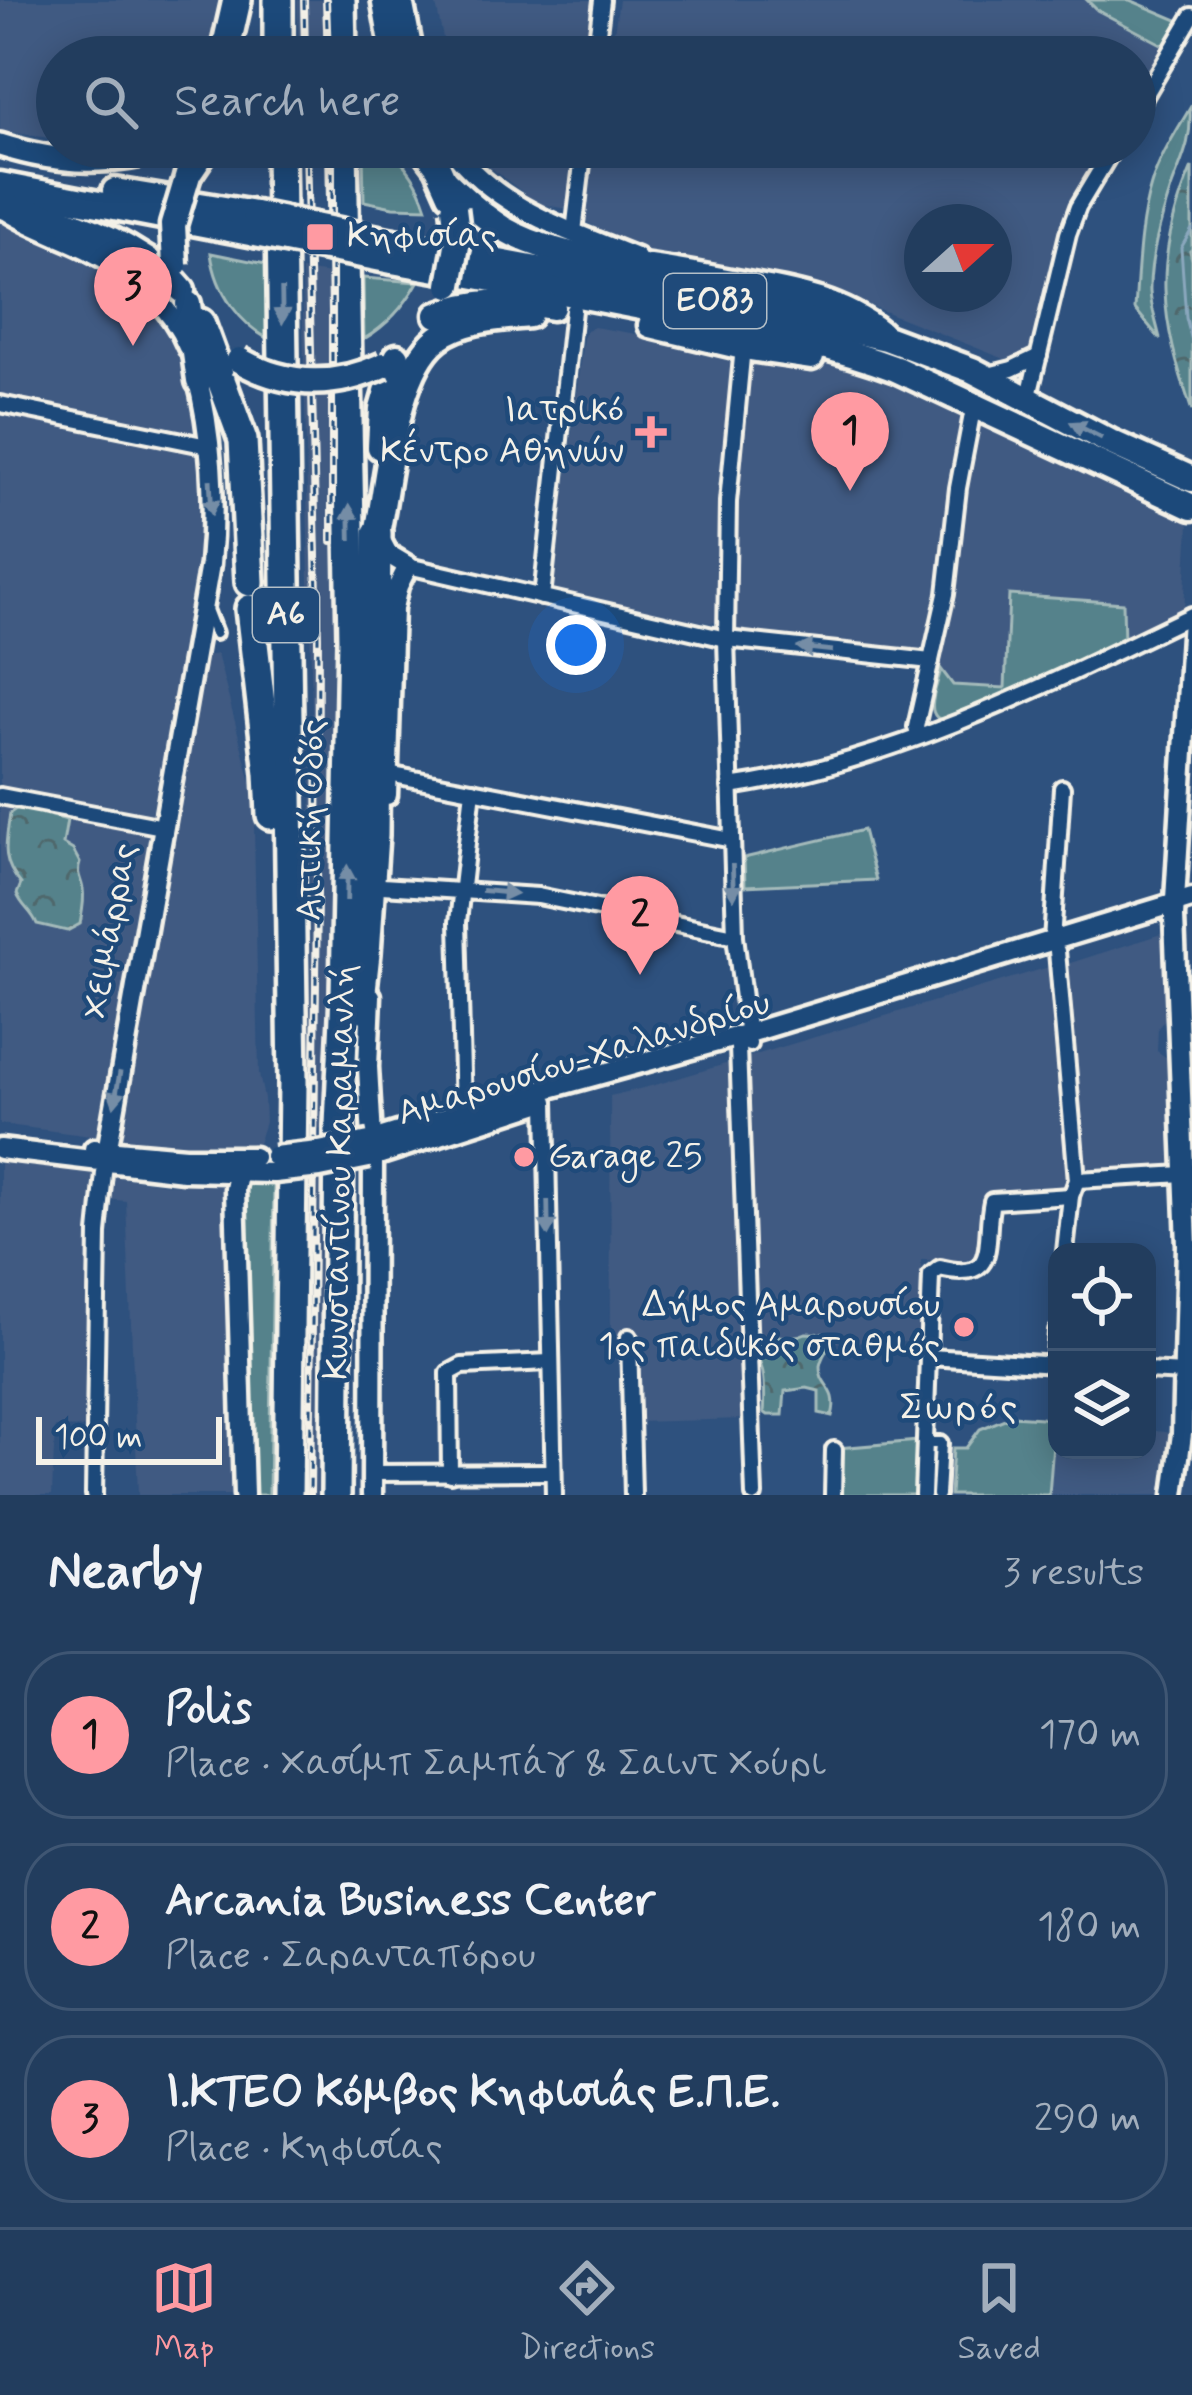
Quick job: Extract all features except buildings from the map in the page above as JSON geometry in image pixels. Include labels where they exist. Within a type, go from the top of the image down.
[{"type":"highway","points":[[230,36],[240,0]]},
{"type":"highway","points":[[240,0],[240,36]]},
{"type":"highway","points":[[278,0],[278,36]]},
{"type":"highway","points":[[340,0],[341,36]]},
{"type":"highway","points":[[386,0],[392,36]]},
{"type":"highway","name":"Αττική Οδός","points":[[280,168],[293,1082],[273,1168],[288,1495]]},
{"type":"highway","name":"Αττική Οδός","points":[[336,1495],[339,1125],[352,639],[343,168]]},
{"type":"highway","points":[[190,306],[242,440],[250,596],[269,773],[276,993],[273,1168]]},
{"type":"highway","points":[[339,1125],[362,997],[370,909],[377,533]]},
{"type":"main road","points":[[0,143],[36,145]]},
{"type":"main road","points":[[0,143],[36,154]]},
{"type":"main road","points":[[192,168],[172,225],[175,265],[190,306],[199,381]]},
{"type":"main road","points":[[0,207],[47,214],[97,231],[170,277],[215,341],[239,360],[280,378],[341,380],[391,360],[420,338],[439,310],[457,256],[457,225],[441,168]]},
{"type":"main road","points":[[439,310],[497,301],[573,310],[742,347],[844,363],[881,350],[855,314],[828,302],[583,257],[523,239],[481,213],[443,168]]},
{"type":"main road","name":"ΕΟ83","points":[[0,169],[393,251],[793,316],[881,350],[983,376],[1192,479]]},
{"type":"main road","name":"ΕΟ83","points":[[0,185],[255,224]]},
{"type":"main road","points":[[377,533],[403,398],[423,353],[449,331],[472,324],[573,310]]},
{"type":"main road","name":"ΕΟ83","points":[[881,350],[1047,441],[1192,507]]},
{"type":"main road","points":[[377,533],[381,422],[391,360]]},
{"type":"street","points":[[217,36],[223,0]]},
{"type":"street","points":[[403,0],[410,36]]},
{"type":"street","points":[[598,36],[602,0]]},
{"type":"street","points":[[1156,77],[1191,18]]},
{"type":"street","points":[[469,168],[533,216],[662,270]]},
{"type":"street","points":[[574,232],[582,168]]},
{"type":"street","points":[[1028,400],[1068,234],[1102,168]]},
{"type":"street","name":"Χειμάρρας","points":[[0,207],[103,257],[144,286],[171,314],[199,381],[208,446],[212,548],[204,604],[105,1156],[98,1233],[94,1495]]},
{"type":"street","points":[[542,597],[573,310]]},
{"type":"street","points":[[742,347],[728,502],[726,639],[754,1495]]},
{"type":"street","points":[[983,376],[1040,356]]},
{"type":"street","points":[[0,404],[208,446]]},
{"type":"street","points":[[918,736],[916,727],[946,594],[974,404]]},
{"type":"street","points":[[377,533],[388,554],[408,566],[542,597],[726,639],[932,661]]},
{"type":"street","name":"Κωνσταντίνου Καραμανλή","points":[[372,1495],[368,1027],[382,886],[393,608],[408,566]]},
{"type":"street","points":[[204,604],[215,634]]},
{"type":"street","points":[[730,787],[797,776],[918,736],[1192,617],[1179,903],[1184,1174],[1190,1245],[1187,1434],[1174,1495]]},
{"type":"street","points":[[388,774],[732,840]]},
{"type":"street","points":[[1062,788],[1054,946],[1077,1180],[1066,1243]]},
{"type":"street","points":[[463,1112],[457,950],[472,790]]},
{"type":"street","points":[[0,796],[163,827]]},
{"type":"street","points":[[382,886],[538,896],[735,936]]},
{"type":"street","name":"Αμαρουσίου-Χαλανδρίου","points":[[371,1149],[546,1101],[1054,946],[1179,903]]},
{"type":"street","name":"Αμαρουσίου-Χαλανδρίου","points":[[0,1149],[320,1168],[463,1112],[742,1040]]},
{"type":"street","points":[[546,1101],[554,1495]]},
{"type":"street","name":"Αμαρουσίου-Χαλανδρίου","points":[[0,1137],[237,1174],[273,1168]]},
{"type":"street","points":[[237,1174],[244,1495]]},
{"type":"street","points":[[1077,1180],[1184,1174]]},
{"type":"street","points":[[923,1495],[931,1274],[940,1268],[968,1273],[982,1265],[992,1201],[1071,1196]]},
{"type":"street","points":[[629,1337],[633,1495]]},
{"type":"street","points":[[929,1357],[1048,1365]]},
{"type":"street","points":[[450,1474],[449,1372],[462,1366],[550,1362]]},
{"type":"street","points":[[1156,1371],[1188,1373]]},
{"type":"street","points":[[926,1443],[941,1443],[938,1495]]},
{"type":"street","points":[[833,1495],[834,1450]]},
{"type":"street","points":[[372,1473],[553,1472]]},
{"type":"shaded area","points":[[0,0],[222,0],[216,36],[36,36],[36,136],[0,131]]},
{"type":"shaded area","points":[[297,0],[331,0],[332,36],[298,36]]},
{"type":"shaded area","points":[[435,0],[594,0],[590,36],[443,36]]},
{"type":"shaded area","points":[[619,0],[1086,0],[1146,36],[613,36]]},
{"type":"shaded area","points":[[1156,41],[1171,49],[1156,73]]},
{"type":"shaded area","points":[[491,168],[573,168],[568,209],[538,204]]},
{"type":"shaded area","points":[[593,168],[1095,168],[1060,240],[1035,352],[1012,362],[803,279],[639,249],[584,221]]},
{"type":"shaded area","points":[[0,221],[58,241],[142,289],[179,336],[188,369],[204,495],[201,548],[180,660],[217,654],[259,812],[254,827],[259,1074],[265,1122],[258,1144],[166,1146],[0,1124]]},
{"type":"shaded area","points":[[302,270],[338,275],[340,642],[329,1128],[308,1131],[312,713]]},
{"type":"shaded area","name":"Ιατρικό Κέντρο Αθηνών","points":[[594,327],[727,349],[736,355],[719,622],[552,593],[583,338]]},
{"type":"shaded area","points":[[764,358],[837,363],[923,392],[1182,513],[1189,525],[1180,617],[1124,644],[1005,688],[953,685],[927,652],[736,631],[730,537],[739,448],[750,366]]},
{"type":"shaded area","points":[[1161,934],[1169,1014],[1158,1028],[1157,1051],[1167,1058],[1172,1169],[1080,1173],[1064,965]]},
{"type":"shaded area","points":[[1052,966],[1070,1191],[988,1193],[981,1254],[963,1261],[921,1260],[921,1342],[746,1343],[746,1419],[637,1422],[635,1333],[611,1334],[610,1096]]},
{"type":"shaded area","points":[[0,1160],[94,1172],[88,1428],[55,1427],[52,1495],[0,1495]]},
{"type":"shaded area","points":[[112,1176],[223,1185],[233,1495],[138,1495],[126,1201],[106,1199]]},
{"type":"shaded area","points":[[329,1177],[325,1495],[302,1495],[307,1180]]},
{"type":"shaded area","points":[[1156,1431],[1174,1433],[1164,1495],[1049,1495],[1052,1459],[1156,1459]]},
{"type":"green space","points":[[1087,0],[1130,0],[1182,22],[1171,49],[1156,41],[1156,36],[1146,36]]},
{"type":"green space","points":[[1190,108],[1188,141],[1151,266],[1151,298],[1160,339],[1135,309],[1141,231],[1154,175]]},
{"type":"green space","points":[[1192,167],[1192,411],[1173,347],[1165,289],[1171,231]]},
{"type":"green space","points":[[363,168],[407,168],[427,208],[393,207],[364,201]]},
{"type":"green space","points":[[211,253],[275,266],[276,343],[251,327],[232,306],[218,281]]},
{"type":"green space","points":[[363,278],[418,282],[395,315],[364,339]]},
{"type":"green space","points":[[1009,595],[1123,603],[1124,644],[947,721],[939,719],[933,701],[941,669],[953,685],[1005,688]]},
{"type":"green space","points":[[19,807],[67,820],[63,844],[80,863],[84,898],[80,924],[67,931],[37,924],[17,894],[21,884],[7,859],[6,842],[10,813]]},
{"type":"green space","points":[[863,830],[876,880],[745,886],[744,858]]},
{"type":"green space","points":[[274,1183],[269,1495],[251,1495],[244,1185]]},
{"type":"green space","points":[[806,1333],[834,1338],[820,1366],[833,1399],[832,1416],[819,1413],[819,1391],[807,1388],[785,1391],[783,1415],[768,1415],[755,1338]]},
{"type":"green space","points":[[1012,1416],[1048,1419],[1049,1495],[950,1495],[953,1448],[966,1448],[980,1429]]},
{"type":"green space","points":[[919,1441],[914,1495],[837,1495],[838,1448]]},
{"type":"waterway","points":[[1192,229],[1181,248],[1192,341]]},
{"type":"railway","points":[[304,0],[305,36]]},
{"type":"railway","points":[[326,0],[327,36]]},
{"type":"railway","points":[[307,168],[318,637],[310,1495]]},
{"type":"railway","points":[[332,168],[332,541]]},
{"type":"place","name":"Κηφισίας","points":[[320,237]]},
{"type":"place","name":"Ι.ΚΤΕΟ Κόμβος Κηφισιάς Ε.Π.Ε.","points":[[133,346]]},
{"type":"place","name":"Ιατρικό Κέντρο Αθηνών","points":[[651,432]]},
{"type":"place","name":"Polis","points":[[850,491]]},
{"type":"place","name":"Arcania Business Center","points":[[640,975]]},
{"type":"place","name":"Garage 25","points":[[524,1157]]},
{"type":"place","name":"Δήμος Αμαρουσίου 1ος παιδικός σταθμός","points":[[964,1327]]},
{"type":"district","name":"Σωρός","points":[[960,1408]]}]
